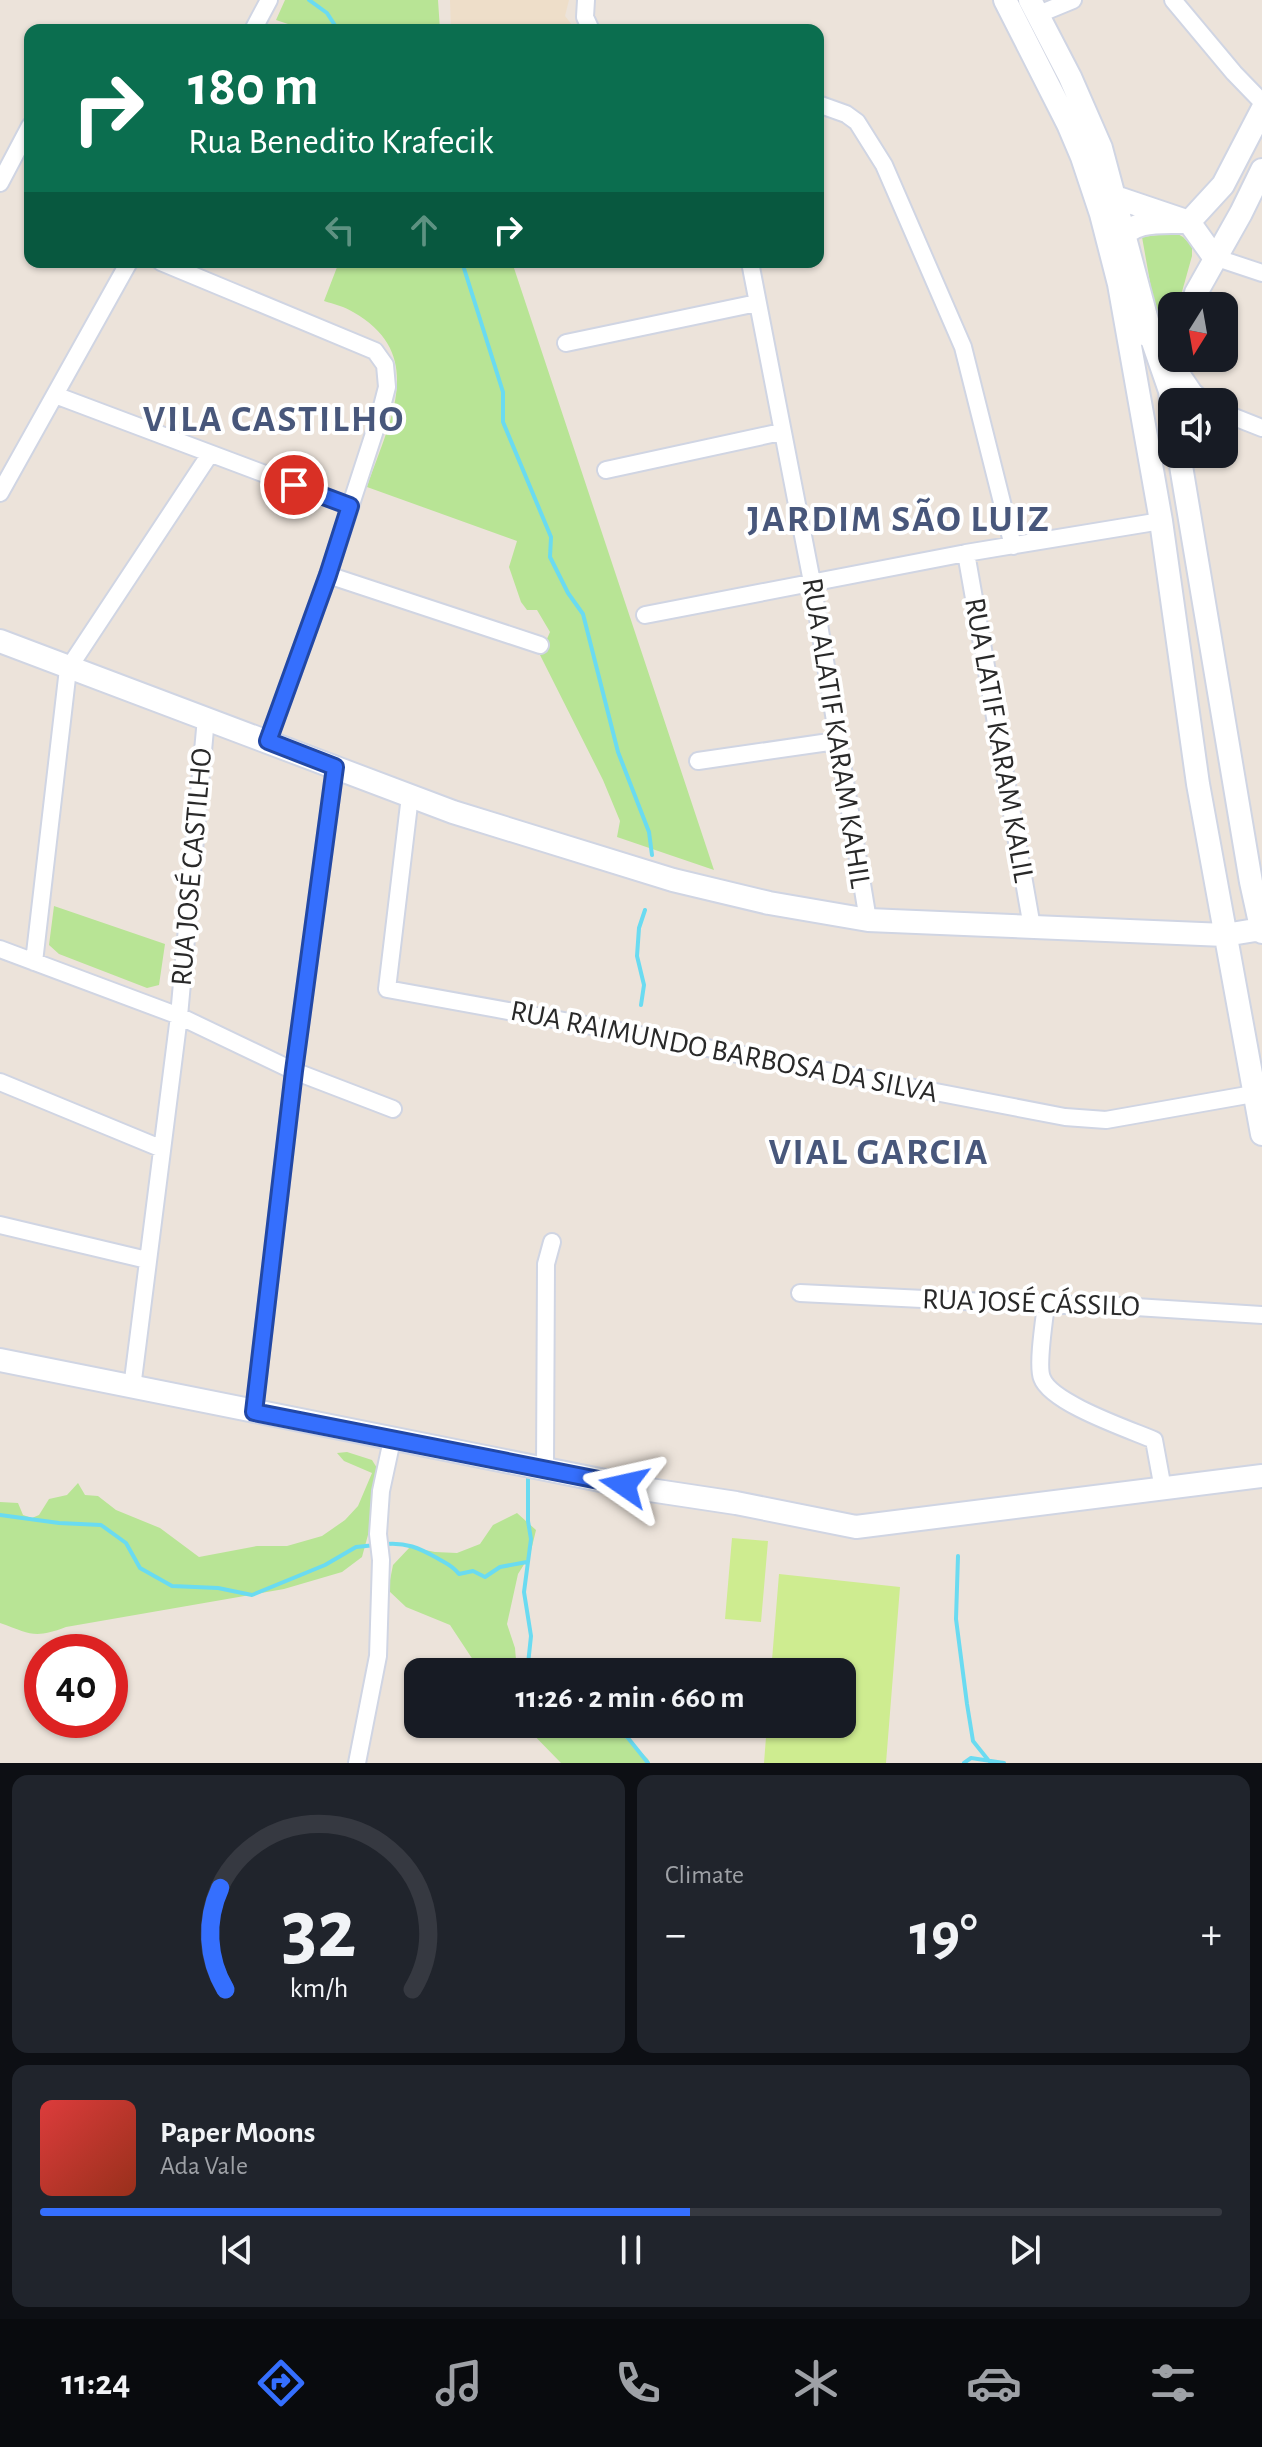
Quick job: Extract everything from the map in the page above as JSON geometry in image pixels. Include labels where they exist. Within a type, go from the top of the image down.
[{"type":"street","points":[[256,24],[269,0]]},
{"type":"street","points":[[586,0],[585,17],[588,24]]},
{"type":"street","points":[[1005,0],[1082,157],[1119,284],[1161,521],[1198,784],[1262,1134]]},
{"type":"street","points":[[1073,0],[1034,7],[1101,148],[1124,232],[1158,325]]},
{"type":"street","points":[[1173,0],[1262,102]]},
{"type":"street","points":[[824,106],[846,114],[857,122],[890,179],[963,347],[1013,546]]},
{"type":"street","points":[[1158,336],[1143,334],[1136,325],[1119,284],[1118,243],[1124,232],[1144,224],[1189,222],[1223,185],[1262,110]]},
{"type":"street","points":[[0,183],[7,154],[24,133]]},
{"type":"street","points":[[1196,292],[1262,170]]},
{"type":"street","points":[[1115,197],[1189,222],[1214,257],[1262,273]]},
{"type":"street","points":[[0,493],[126,268]]},
{"type":"street","points":[[175,268],[375,351],[385,365],[387,387],[350,506],[268,741]]},
{"type":"street","name":"RUA ALATIF KARAM KAHIL","points":[[751,268],[812,582],[868,920]]},
{"type":"street","points":[[566,343],[757,303]]},
{"type":"street","points":[[55,395],[350,506]]},
{"type":"street","points":[[1238,419],[1262,428]]},
{"type":"street","points":[[606,470],[781,432]]},
{"type":"street","points":[[34,962],[68,669],[210,454]]},
{"type":"street","points":[[0,641],[453,812],[673,880],[769,903],[868,920],[1225,935],[1262,931],[1251,882],[1181,468]]},
{"type":"street","points":[[645,615],[966,553],[1161,521]]},
{"type":"street","name":"RUA LATIF KARAM KALIL","points":[[966,553],[1032,927]]},
{"type":"street","points":[[328,575],[540,645]]},
{"type":"street","name":"RUA JOSÉ CASTILHO","points":[[132,1388],[179,1016],[206,718]]},
{"type":"street","points":[[698,761],[836,741]]},
{"type":"street","points":[[254,1412],[294,1071],[335,767]]},
{"type":"street","name":"RUA RAIMUNDO BARBOSA DA SILVA","points":[[410,796],[387,989],[1065,1117],[1106,1120],[1253,1094]]},
{"type":"street","points":[[0,949],[179,1016],[294,1071],[393,1109]]},
{"type":"street","points":[[0,1082],[160,1148]]},
{"type":"street","points":[[0,1225],[147,1260]]},
{"type":"street","points":[[545,1470],[546,1264],[552,1242]]},
{"type":"street","name":"RUA JOSÉ CÁSSILO","points":[[800,1293],[1193,1309],[1262,1315]]},
{"type":"street","points":[[1046,1305],[1040,1375],[1047,1388],[1062,1400],[1154,1440],[1163,1489]]},
{"type":"street","points":[[0,1360],[545,1470],[856,1527],[1262,1476]]},
{"type":"street","points":[[357,1763],[378,1656],[381,1560],[378,1534],[381,1491],[392,1440]]},
{"type":"shaded area","points":[[450,0],[569,0],[565,16],[571,24],[451,24]]},
{"type":"green space","points":[[285,0],[438,0],[440,24],[288,24],[276,20]]},
{"type":"green space","points":[[1176,233],[1192,246],[1182,292],[1158,292],[1158,327],[1142,237]]},
{"type":"green space","points":[[337,268],[514,268],[714,870],[617,837],[620,821],[603,780],[540,655],[550,632],[537,610],[527,610],[521,602],[509,567],[517,541],[367,487],[392,415],[396,369],[390,348],[376,329],[350,310],[324,301]]},
{"type":"green space","points":[[54,906],[165,944],[159,985],[147,988],[59,954],[49,945]]},
{"type":"green space","points":[[347,1452],[372,1460],[377,1468],[372,1520],[362,1557],[342,1572],[284,1589],[66,1627],[47,1633],[26,1632],[0,1623],[0,1502],[18,1503],[23,1515],[32,1518],[39,1515],[49,1499],[67,1495],[78,1483],[85,1495],[98,1496],[116,1510],[160,1528],[199,1557],[257,1546],[287,1546],[322,1536],[345,1520],[358,1506],[372,1473],[344,1461],[337,1453]]},
{"type":"green space","points":[[517,1513],[536,1530],[530,1555],[518,1574],[507,1624],[516,1658],[472,1658],[450,1625],[406,1607],[388,1590],[393,1565],[410,1547],[457,1553],[480,1544],[493,1525]]},
{"type":"green space","points":[[732,1538],[768,1541],[761,1622],[725,1619]]},
{"type":"green space","points":[[779,1574],[900,1587],[886,1763],[764,1763],[766,1738],[856,1738],[856,1658],[772,1658]]},
{"type":"green space","points":[[537,1738],[625,1738],[650,1763],[561,1763]]},
{"type":"waterway","points":[[309,0],[327,13],[334,24]]},
{"type":"waterway","points":[[464,268],[503,392],[503,422],[551,537],[550,557],[568,593],[583,614],[618,752],[649,832],[652,855]]},
{"type":"waterway","points":[[641,1005],[644,985],[637,956],[639,928],[645,910]]},
{"type":"waterway","points":[[528,1476],[531,1539],[524,1592],[531,1636],[529,1658]]},
{"type":"waterway","points":[[0,1515],[101,1525],[126,1543],[140,1568],[172,1586],[218,1588],[252,1595],[325,1565],[356,1547],[376,1545]]},
{"type":"waterway","points":[[385,1544],[418,1549],[449,1565],[459,1574],[473,1571],[485,1577],[500,1567],[527,1562]]},
{"type":"waterway","points":[[958,1556],[956,1619],[967,1704],[973,1741],[989,1761]]},
{"type":"waterway","points":[[628,1738],[648,1763]]},
{"type":"waterway","points":[[964,1763],[971,1758],[1004,1763]]},
{"type":"district","name":"VILA CASTILHO","points":[[274,420]]},
{"type":"district","name":"JARDIM SÃO LUIZ","points":[[899,520]]},
{"type":"district","name":"VIAL GARCIA","points":[[879,1153]]},
{"type":"route","points":[[294,485],[350,506],[268,741],[335,767],[294,1071],[254,1412],[624,1485]]}]
